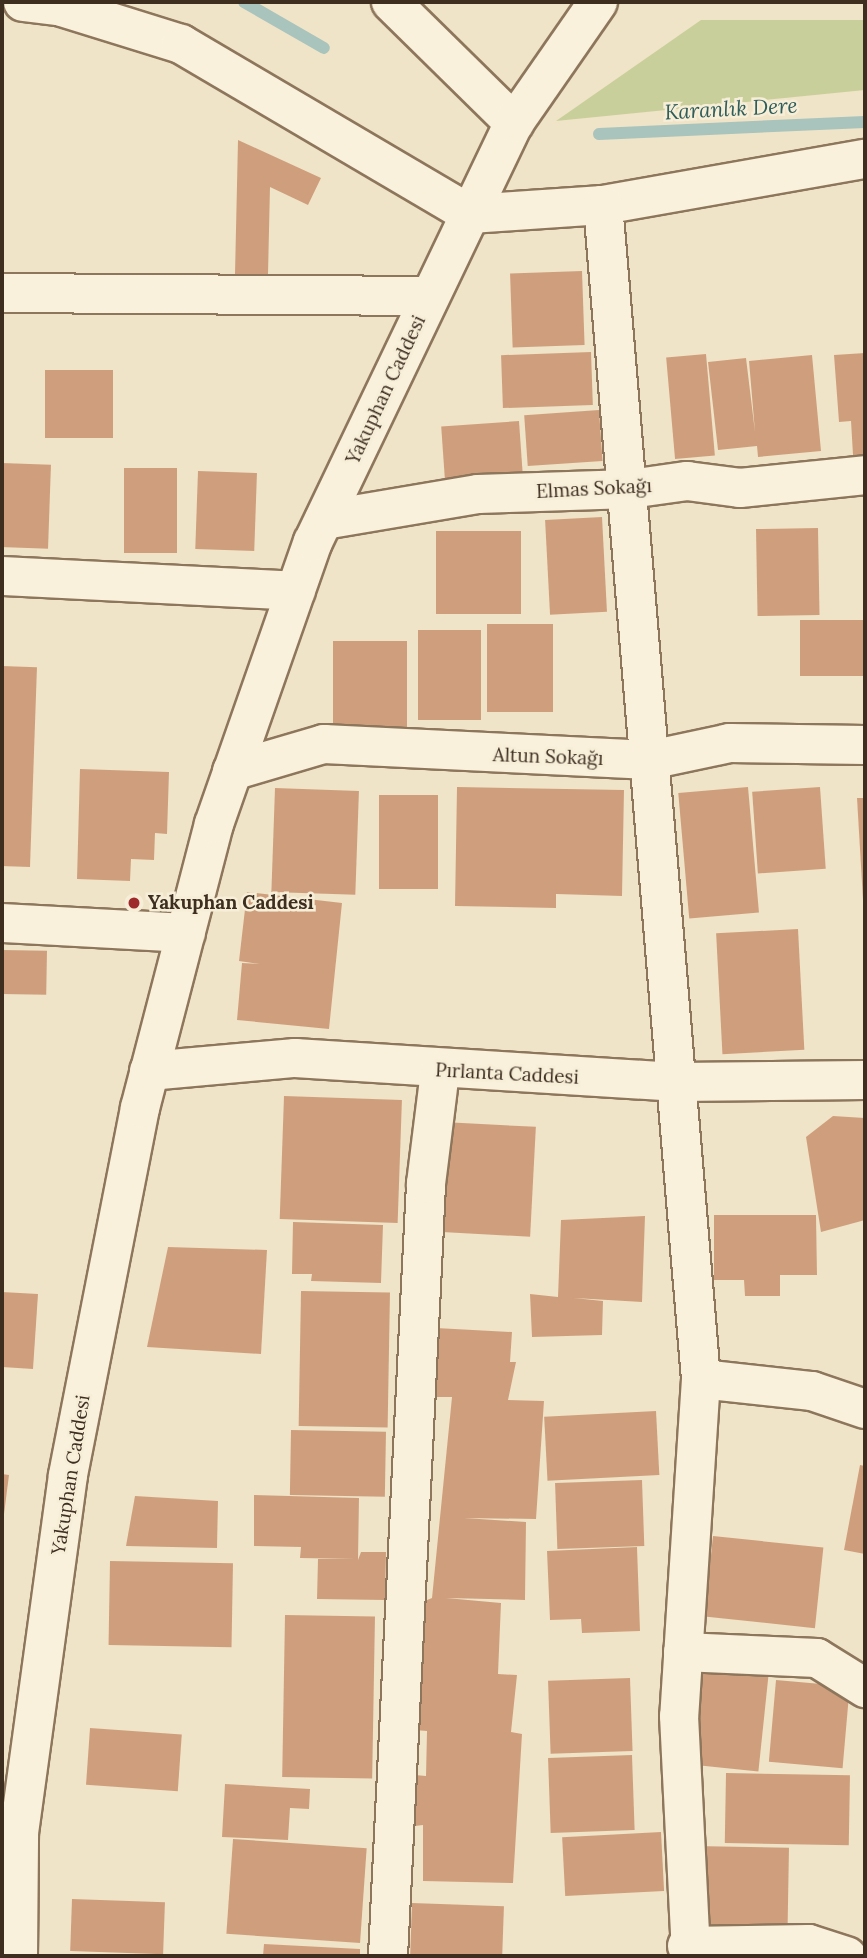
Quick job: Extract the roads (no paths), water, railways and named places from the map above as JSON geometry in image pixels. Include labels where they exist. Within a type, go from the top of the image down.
[{"type":"street","points":[[23,2],[62,7],[181,44],[470,214],[603,205],[865,159]]},
{"type":"street","points":[[391,2],[514,123]]},
{"type":"street","name":"Yakuphan Caddesi","points":[[18,1956],[19,1833],[68,1475],[149,1071],[232,771],[324,520],[430,296],[514,123],[598,2]]},
{"type":"street","points":[[603,205],[630,489],[701,1379],[679,1716],[689,1951],[809,1944],[847,1956]]},
{"type":"street","points":[[2,293],[430,296]]},
{"type":"street","name":"Elmas Sokağı","points":[[324,520],[478,494],[630,489],[687,481],[740,488],[865,475]]},
{"type":"street","points":[[2,576],[296,591]]},
{"type":"street","name":"Altun Sokağı","points":[[232,771],[324,744],[650,760],[730,743],[865,745]]},
{"type":"street","points":[[2,923],[186,933]]},
{"type":"street","name":"Pırlanta Caddesi","points":[[149,1071],[295,1059],[440,1071],[678,1082],[865,1080]]},
{"type":"street","points":[[388,1956],[426,1184],[440,1071]]},
{"type":"street","points":[[701,1379],[811,1391],[865,1409]]},
{"type":"street","points":[[683,1652],[817,1658],[865,1688]]},
{"type":"waterway","name":"Karanlık Dere","points":[[244,2],[324,48]]},
{"type":"waterway","name":"Karanlık Dere","points":[[599,134],[865,122]]},
{"type":"place","name":"Yakuphan Caddesi","points":[[134,903]]}]
